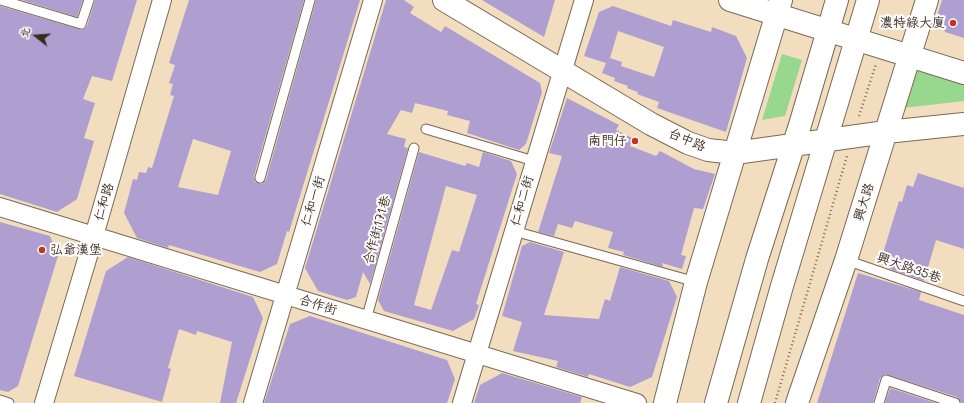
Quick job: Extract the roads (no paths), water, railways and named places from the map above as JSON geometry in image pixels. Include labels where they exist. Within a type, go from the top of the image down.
[{"type":"street","name":"仁和路","points":[[44,403],[162,0]]},
{"type":"street","name":"仁和一街","points":[[254,403],[373,0]]},
{"type":"street","name":"台中路","points":[[444,0],[651,124],[688,143],[708,150],[735,153],[886,132],[964,124]]},
{"type":"street","name":"仁和二街","points":[[462,403],[534,161],[584,0]]},
{"type":"street","points":[[730,0],[779,7],[828,30],[964,73]]},
{"type":"street","points":[[716,403],[757,259],[794,145],[837,0]]},
{"type":"street","points":[[749,403],[782,286],[868,0]]},
{"type":"street","name":"興大路","points":[[797,403],[846,260],[927,0]]},
{"type":"street","points":[[665,403],[696,282],[779,7]]},
{"type":"street","name":"合作街","points":[[0,207],[636,403]]},
{"type":"lane","points":[[1,0],[81,24],[89,0]]},
{"type":"lane","points":[[260,178],[310,0]]},
{"type":"lane","points":[[426,130],[534,161]]},
{"type":"lane","name":"合作街171巷","points":[[366,320],[414,148]]},
{"type":"lane","points":[[514,230],[696,282]]},
{"type":"lane","name":"興大路35巷","points":[[846,260],[964,301]]},
{"type":"lane","points":[[879,403],[886,380],[955,403]]},
{"type":"lane","points":[[0,400],[9,403]]},
{"type":"place","name":"濃特綠大廈","points":[[953,23]]},
{"type":"place","name":"南門仔","points":[[635,141]]},
{"type":"place","name":"弘爺漢堡","points":[[42,250]]}]
